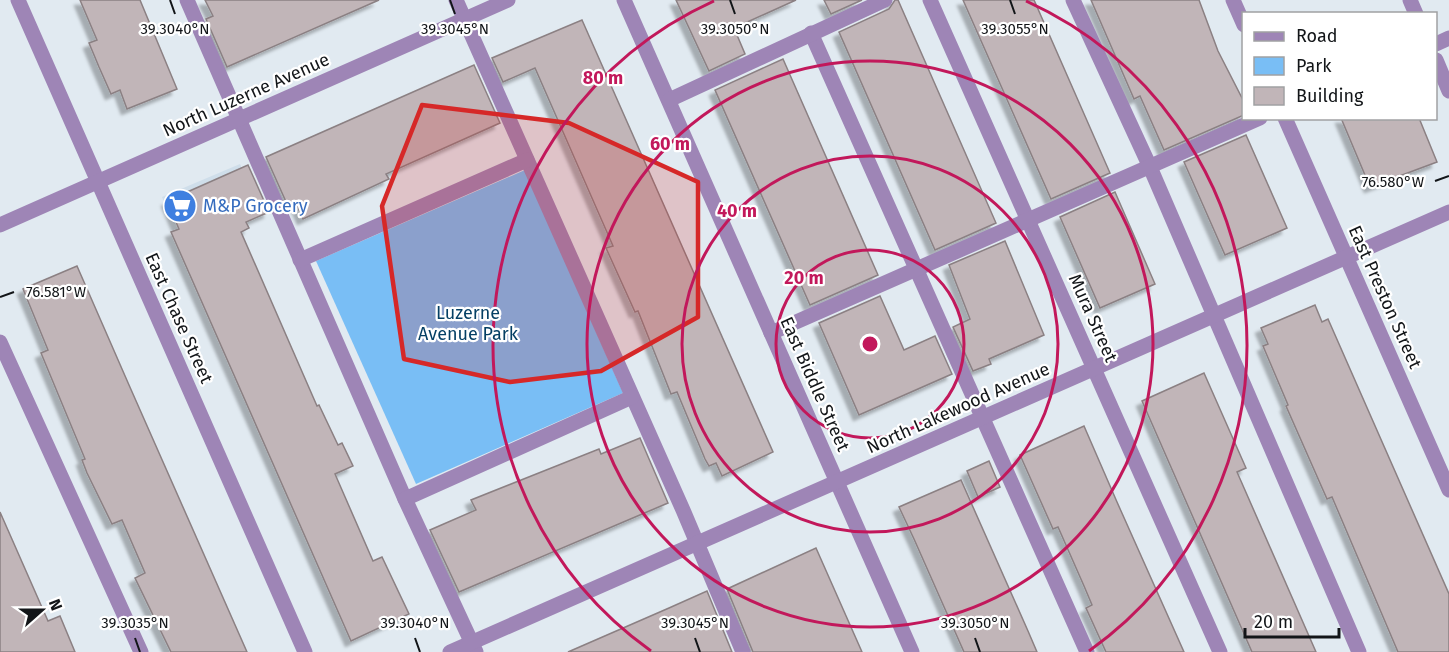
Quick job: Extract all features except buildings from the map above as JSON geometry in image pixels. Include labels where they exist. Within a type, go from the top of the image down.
[{"type":"street","name":"East Chase Street","points":[[18,0],[305,652]]},
{"type":"street","points":[[187,0],[405,499],[474,647]]},
{"type":"street","points":[[456,0],[698,544],[742,652]]},
{"type":"street","name":"North Luzerne Avenue","points":[[0,225],[508,0]]},
{"type":"street","name":"East Biddle Street","points":[[624,0],[912,652]]},
{"type":"street","points":[[669,100],[885,0]]},
{"type":"street","name":"Mura Street","points":[[930,0],[1220,652]]},
{"type":"street","points":[[1073,0],[1150,167],[1359,652]]},
{"type":"street","points":[[1233,0],[1242,20]]},
{"type":"street","points":[[811,33],[1087,652]]},
{"type":"street","points":[[1437,62],[1449,92]]},
{"type":"street","points":[[771,333],[915,267],[1256,120]]},
{"type":"street","name":"East Preston Street","points":[[1286,120],[1449,490]]},
{"type":"street","points":[[300,260],[527,160]]},
{"type":"street","name":"North Lakewood Avenue","points":[[450,652],[474,647],[698,544],[1449,212]]},
{"type":"street","points":[[0,342],[141,652]]},
{"type":"street","points":[[405,499],[632,397]]},
{"type":"highlighted area","points":[[422,105],[569,123],[698,182],[698,317],[601,371],[510,382],[404,359],[382,206]]},
{"type":"shaded area","points":[[240,164],[251,190],[174,224],[162,197]]},
{"type":"green space","name":"Luzerne Avenue Park","points":[[525,170],[623,393],[416,484],[316,261]]},
{"type":"place","name":"M&P Grocery","points":[[180,206]]}]
